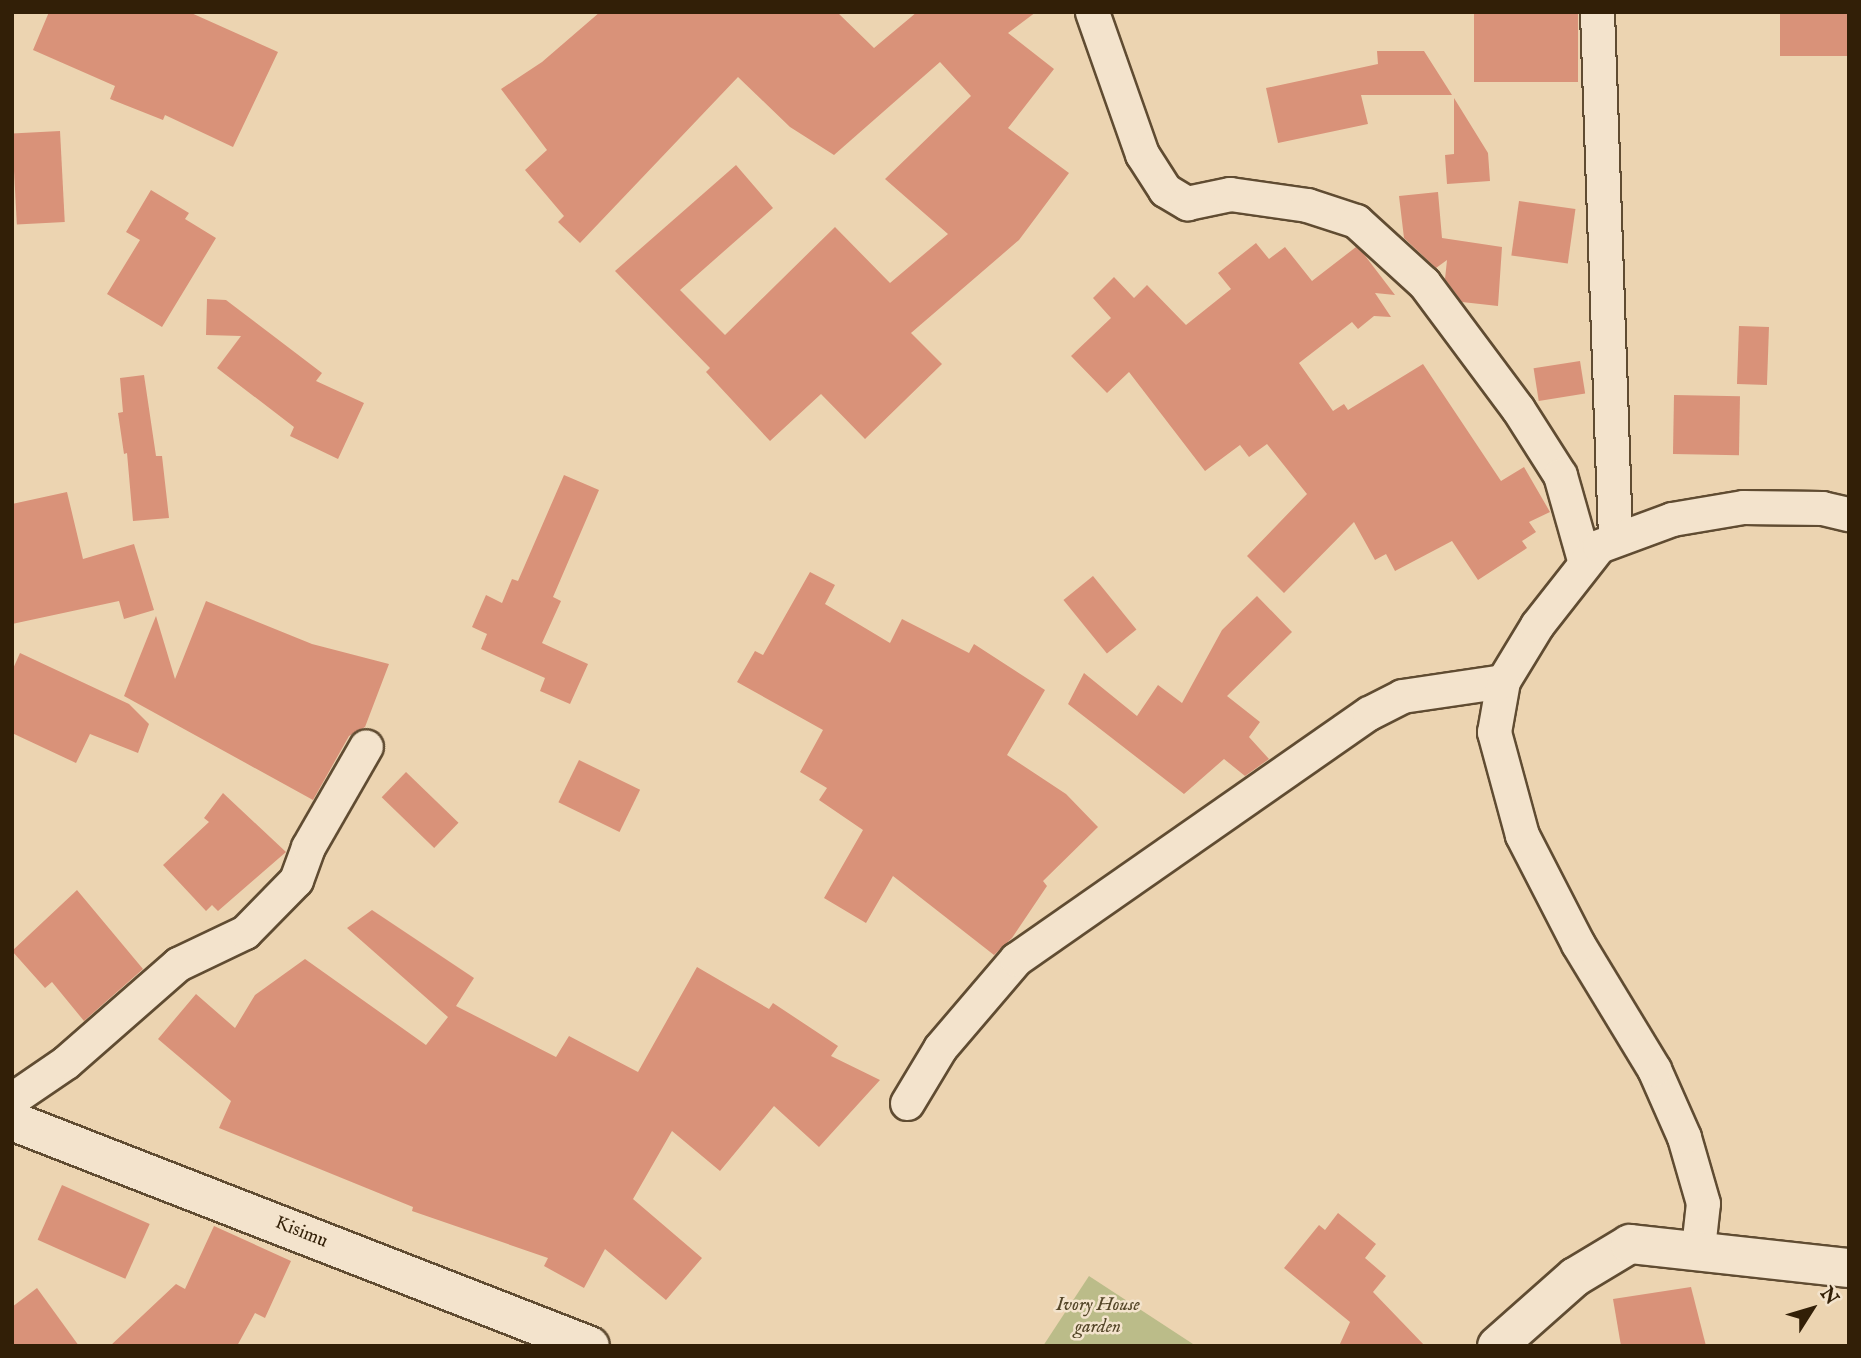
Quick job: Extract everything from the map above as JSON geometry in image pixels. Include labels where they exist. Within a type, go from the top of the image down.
[{"type":"street","points":[[1092,12],[1142,154],[1165,190],[1187,203],[1230,194],[1307,205],[1356,221],[1424,283],[1518,408],[1560,475],[1584,560]]},
{"type":"street","points":[[1597,12],[1615,539]]},
{"type":"street","points":[[1698,1248],[1703,1203],[1684,1137],[1654,1069],[1578,944],[1522,835],[1494,732],[1503,681],[1584,560],[1615,539],[1672,519],[1743,507],[1822,508],[1849,514]]},
{"type":"street","points":[[907,1103],[940,1048],[1016,959],[1369,713],[1402,696],[1503,681]]},
{"type":"street","points":[[12,1099],[66,1062],[177,964],[245,932],[296,880],[308,847],[366,746]]},
{"type":"street","name":"Kisimu","points":[[12,1121],[590,1346]]},
{"type":"street","points":[[1497,1346],[1575,1277],[1630,1244],[1698,1248],[1849,1268]]},
{"type":"green space","name":"Ivory House garden","points":[[1089,1276],[1193,1344],[1192,1346],[1043,1346]]},
{"type":"building","points":[[49,12],[189,12],[278,52],[233,147],[165,115],[163,120],[110,99],[115,86],[33,50]]},
{"type":"building","points":[[600,12],[837,12],[874,48],[917,12],[1036,12],[1008,33],[1054,69],[1008,128],[1069,173],[1019,240],[911,333],[942,364],[865,439],[821,394],[770,441],[706,372],[710,368],[615,271],[736,165],[773,208],[680,290],[725,335],[835,227],[890,283],[948,234],[885,179],[971,96],[940,62],[834,155],[790,127],[738,77],[580,243],[558,222],[564,216],[525,170],[547,150],[501,89],[542,62]]},
{"type":"building","points":[[1474,12],[1578,12],[1578,82],[1474,82]]},
{"type":"building","points":[[1780,12],[1849,12],[1849,56],[1780,56]]},
{"type":"building","points":[[1377,51],[1424,51],[1452,95],[1361,95],[1368,124],[1278,143],[1266,88],[1378,64]]},
{"type":"building","points":[[1454,98],[1488,153],[1490,181],[1447,184],[1445,155],[1454,154]]},
{"type":"building","points":[[60,131],[65,222],[17,224],[12,134]]},
{"type":"building","points":[[151,190],[189,213],[185,219],[216,238],[162,327],[107,294],[140,240],[126,232]]},
{"type":"building","points":[[1438,192],[1442,238],[1502,247],[1498,306],[1462,302],[1445,279],[1447,260],[1436,268],[1404,238],[1399,196]]},
{"type":"building","points":[[1519,201],[1575,209],[1568,263],[1511,255]]},
{"type":"building","points":[[1256,243],[1269,259],[1285,247],[1312,281],[1356,247],[1363,253],[1395,295],[1375,293],[1391,317],[1374,316],[1358,329],[1352,322],[1299,363],[1333,411],[1344,404],[1348,410],[1423,364],[1501,481],[1524,467],[1550,512],[1529,522],[1536,532],[1522,541],[1527,548],[1478,580],[1452,541],[1395,571],[1386,554],[1375,560],[1354,522],[1284,593],[1247,556],[1307,494],[1267,444],[1249,457],[1240,445],[1205,471],[1129,372],[1107,393],[1071,356],[1111,318],[1093,298],[1114,277],[1134,298],[1147,285],[1186,325],[1231,289],[1218,273]]},
{"type":"building","points":[[207,299],[226,300],[322,373],[316,381],[364,403],[338,459],[290,436],[294,427],[217,368],[241,336],[206,335]]},
{"type":"building","points":[[1739,326],[1769,327],[1767,385],[1737,384]]},
{"type":"building","points":[[1580,361],[1585,394],[1539,401],[1534,368]]},
{"type":"building","points":[[144,375],[156,456],[162,456],[169,518],[133,521],[127,453],[124,454],[118,413],[123,412],[120,378]]},
{"type":"building","points":[[1674,395],[1740,396],[1739,455],[1673,454]]},
{"type":"building","points":[[564,475],[599,490],[553,597],[561,601],[542,643],[588,664],[570,704],[540,691],[545,678],[481,649],[487,634],[472,627],[486,595],[502,603],[512,579],[518,581]]},
{"type":"building","points":[[67,492],[83,559],[134,544],[154,610],[124,619],[119,601],[12,624],[12,504]]},
{"type":"building","points":[[810,572],[835,585],[825,604],[890,643],[902,619],[969,653],[974,644],[1045,690],[1007,755],[1066,794],[1098,827],[1043,881],[1047,886],[1012,938],[994,955],[893,876],[866,923],[824,898],[863,830],[819,800],[827,788],[800,772],[823,730],[737,682],[755,651],[763,655]]},
{"type":"building","points":[[1093,576],[1136,630],[1107,654],[1063,600]]},
{"type":"building","points":[[1257,596],[1292,632],[1227,696],[1260,722],[1249,737],[1269,759],[1245,776],[1224,759],[1184,794],[1068,704],[1084,673],[1137,716],[1158,685],[1182,703],[1222,630]]},
{"type":"building","points":[[206,601],[312,644],[389,664],[365,727],[349,736],[313,800],[124,696],[156,616],[175,679]]},
{"type":"building","points":[[20,653],[129,704],[149,724],[138,753],[90,734],[76,763],[12,733],[12,671]]},
{"type":"building","points":[[579,760],[640,790],[620,832],[558,802]]},
{"type":"building","points":[[406,772],[459,823],[434,848],[382,797]]},
{"type":"building","points":[[223,793],[286,852],[218,911],[212,905],[206,911],[163,865],[209,822],[204,818]]},
{"type":"building","points":[[77,890],[143,969],[84,1021],[52,982],[45,988],[12,951]]},
{"type":"building","points":[[372,910],[474,978],[456,1006],[556,1057],[569,1036],[638,1072],[697,967],[769,1009],[773,1003],[838,1046],[831,1056],[880,1080],[819,1147],[774,1106],[720,1171],[672,1131],[633,1199],[702,1258],[666,1300],[605,1249],[584,1288],[544,1266],[548,1258],[412,1211],[413,1207],[219,1128],[231,1101],[158,1039],[196,994],[235,1028],[255,995],[305,959],[426,1045],[448,1017],[347,928]]},
{"type":"building","points":[[62,1185],[150,1224],[125,1279],[38,1240]]},
{"type":"building","points":[[1338,1213],[1376,1244],[1365,1258],[1386,1276],[1373,1292],[1425,1346],[1339,1346],[1350,1322],[1284,1268],[1319,1225],[1325,1230]]},
{"type":"building","points":[[214,1226],[291,1261],[265,1318],[255,1313],[237,1346],[110,1346],[176,1284],[185,1289]]},
{"type":"building","points":[[1691,1287],[1706,1346],[1621,1346],[1613,1299]]},
{"type":"building","points":[[37,1288],[79,1346],[12,1346],[12,1307]]}]
